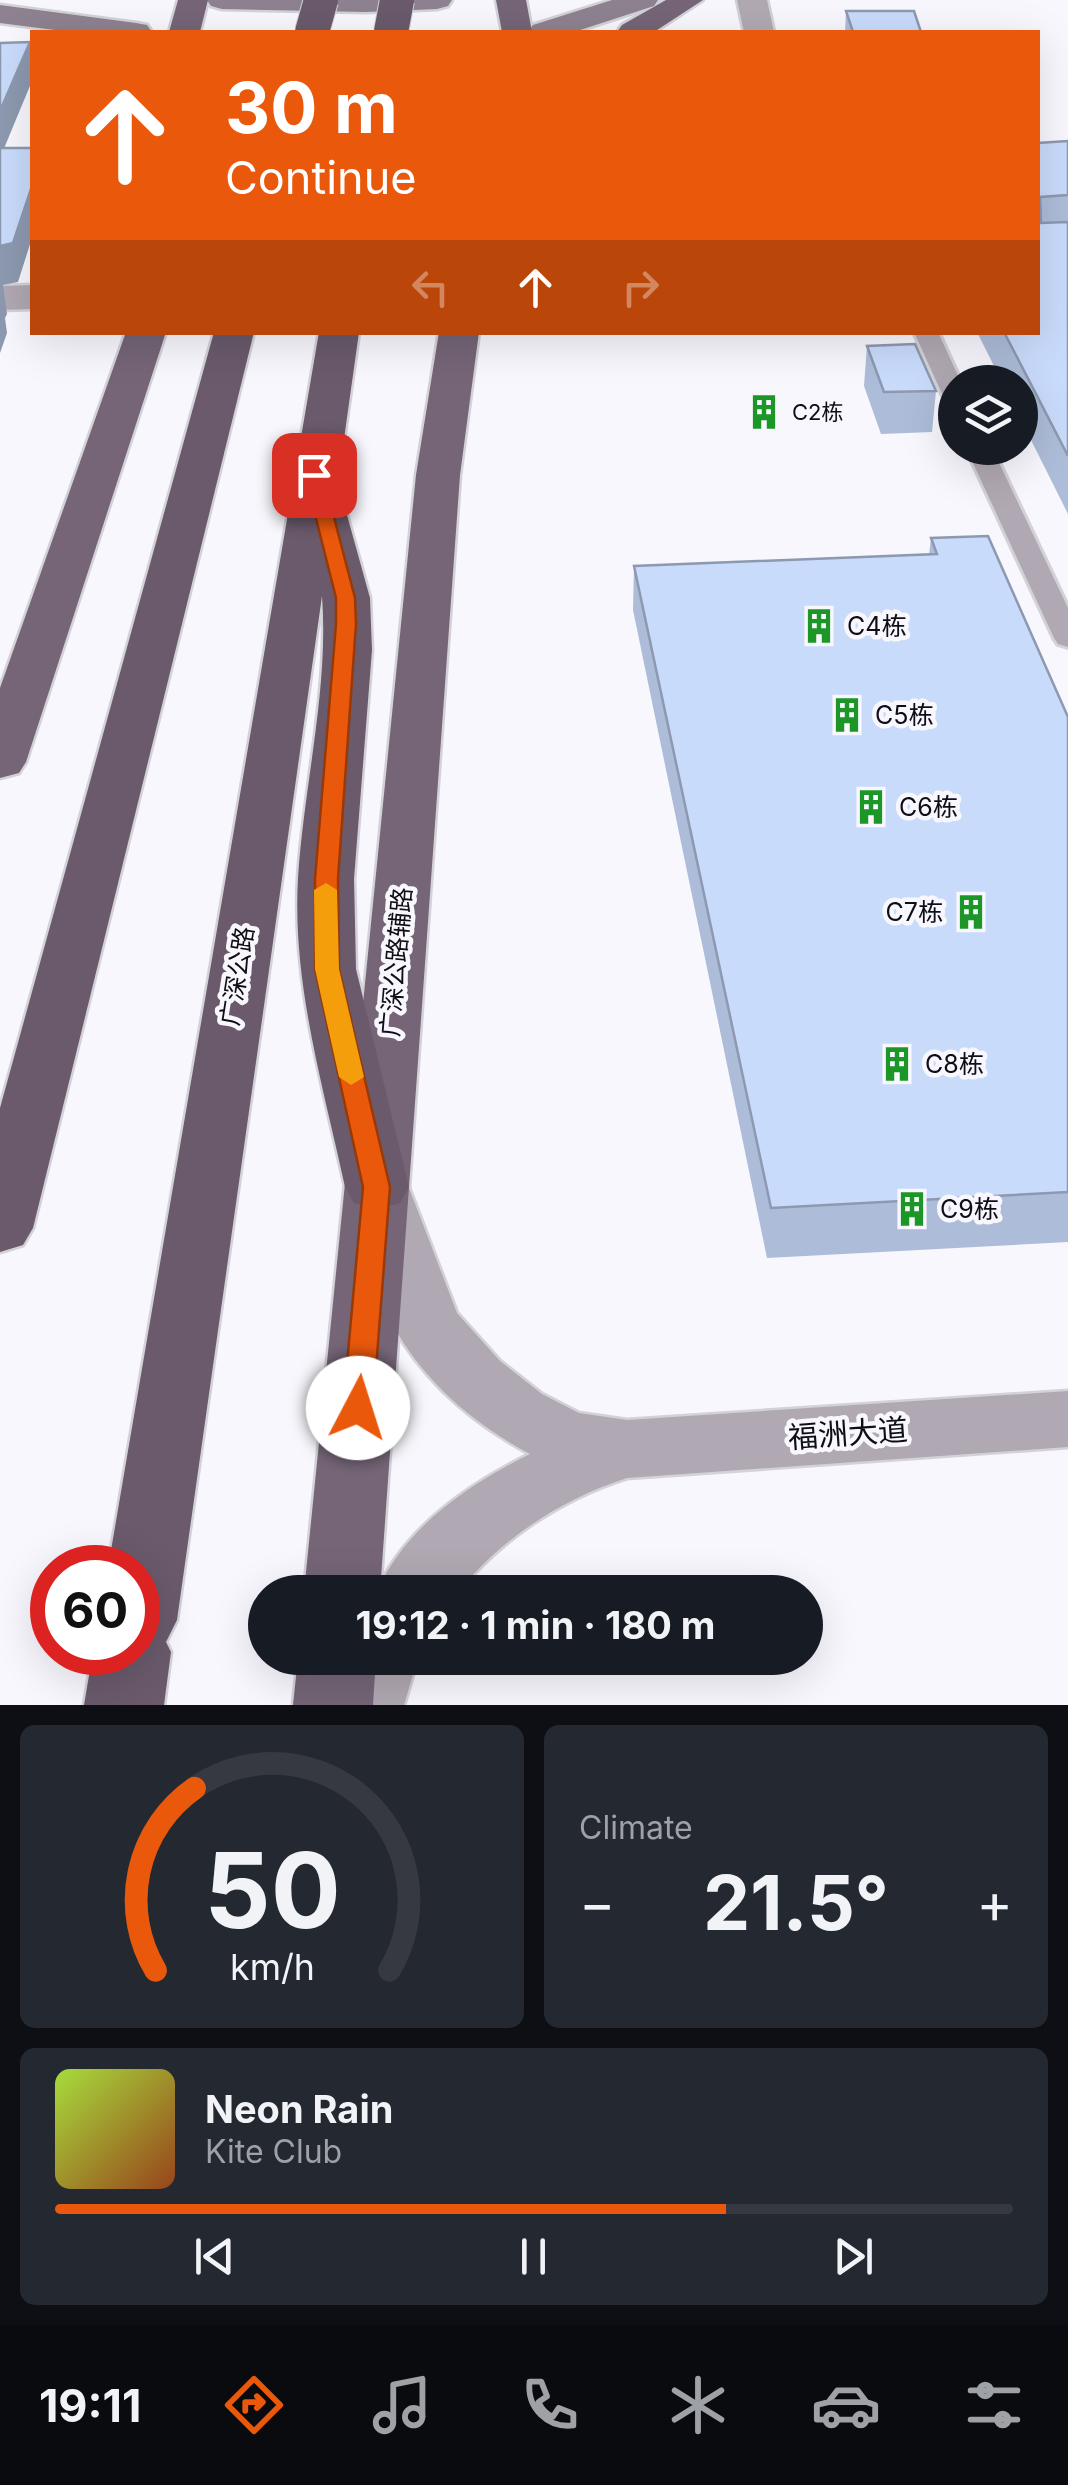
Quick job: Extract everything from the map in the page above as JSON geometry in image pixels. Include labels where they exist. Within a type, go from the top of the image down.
[{"type":"highway","points":[[313,30],[321,0]]},
{"type":"highway","points":[[391,30],[397,0]]},
{"type":"highway","points":[[3,1211],[233,335]]},
{"type":"highway","name":"广深公路","points":[[150,1545],[338,335]]},
{"type":"highway","points":[[314,475],[346,598],[347,650],[326,879],[327,969],[377,1187]]},
{"type":"highway","points":[[124,1705],[129,1675]]},
{"type":"main road","points":[[185,30],[192,0]]},
{"type":"main road","points":[[222,0],[366,4],[436,0]]},
{"type":"main road","points":[[512,0],[516,30]]},
{"type":"main road","points":[[550,30],[642,0]]},
{"type":"main road","points":[[637,30],[688,0]]},
{"type":"main road","points":[[0,14],[121,30]]},
{"type":"main road","points":[[0,762],[145,335]]},
{"type":"main road","name":"广深公路辅路","points":[[343,1575],[438,475],[459,335]]},
{"type":"main road","points":[[333,1705],[336,1675]]},
{"type":"street","points":[[752,0],[760,30]]},
{"type":"street","points":[[0,298],[30,297]]},
{"type":"street","points":[[377,1187],[427,1326],[475,1380],[516,1414],[566,1440],[628,1448]]},
{"type":"street","name":"福洲大道","points":[[628,1448],[1068,1419]]},
{"type":"street","points":[[430,1575],[462,1537],[519,1493],[574,1464],[628,1448]]},
{"type":"street","points":[[364,1705],[374,1675]]},
{"type":"lane","points":[[927,335],[941,365]]},
{"type":"lane","points":[[987,465],[1068,638]]},
{"type":"building","points":[[846,11],[914,11],[920,30],[852,30]]},
{"type":"building","points":[[30,42],[0,111],[0,43]]},
{"type":"building","points":[[1068,141],[1068,195],[1040,197],[1040,143]]},
{"type":"building","points":[[0,148],[30,148],[30,192],[13,243],[0,246]]},
{"type":"building","points":[[1040,197],[1041,223],[1068,222],[1068,456],[1038,398],[1038,365],[1021,365],[1006,335],[1040,335]]},
{"type":"building","points":[[915,344],[936,391],[884,392],[867,346]]},
{"type":"building","points":[[988,536],[1068,717],[1068,1192],[771,1208],[634,566],[937,554],[931,538]]},
{"type":"slow traffic","points":[[326,890],[327,969],[351,1077]]},
{"type":"place","name":"C2栋","points":[[764,412]]},
{"type":"place","name":"C4栋","points":[[819,626]]},
{"type":"place","name":"C5栋","points":[[847,715]]},
{"type":"place","name":"C6栋","points":[[871,807]]},
{"type":"place","name":"C7栋","points":[[971,912]]},
{"type":"place","name":"C8栋","points":[[897,1064]]},
{"type":"place","name":"C9栋","points":[[912,1209]]},
{"type":"route","points":[[314,475],[346,598],[347,650],[326,879],[327,969],[377,1187],[358,1408]]}]
